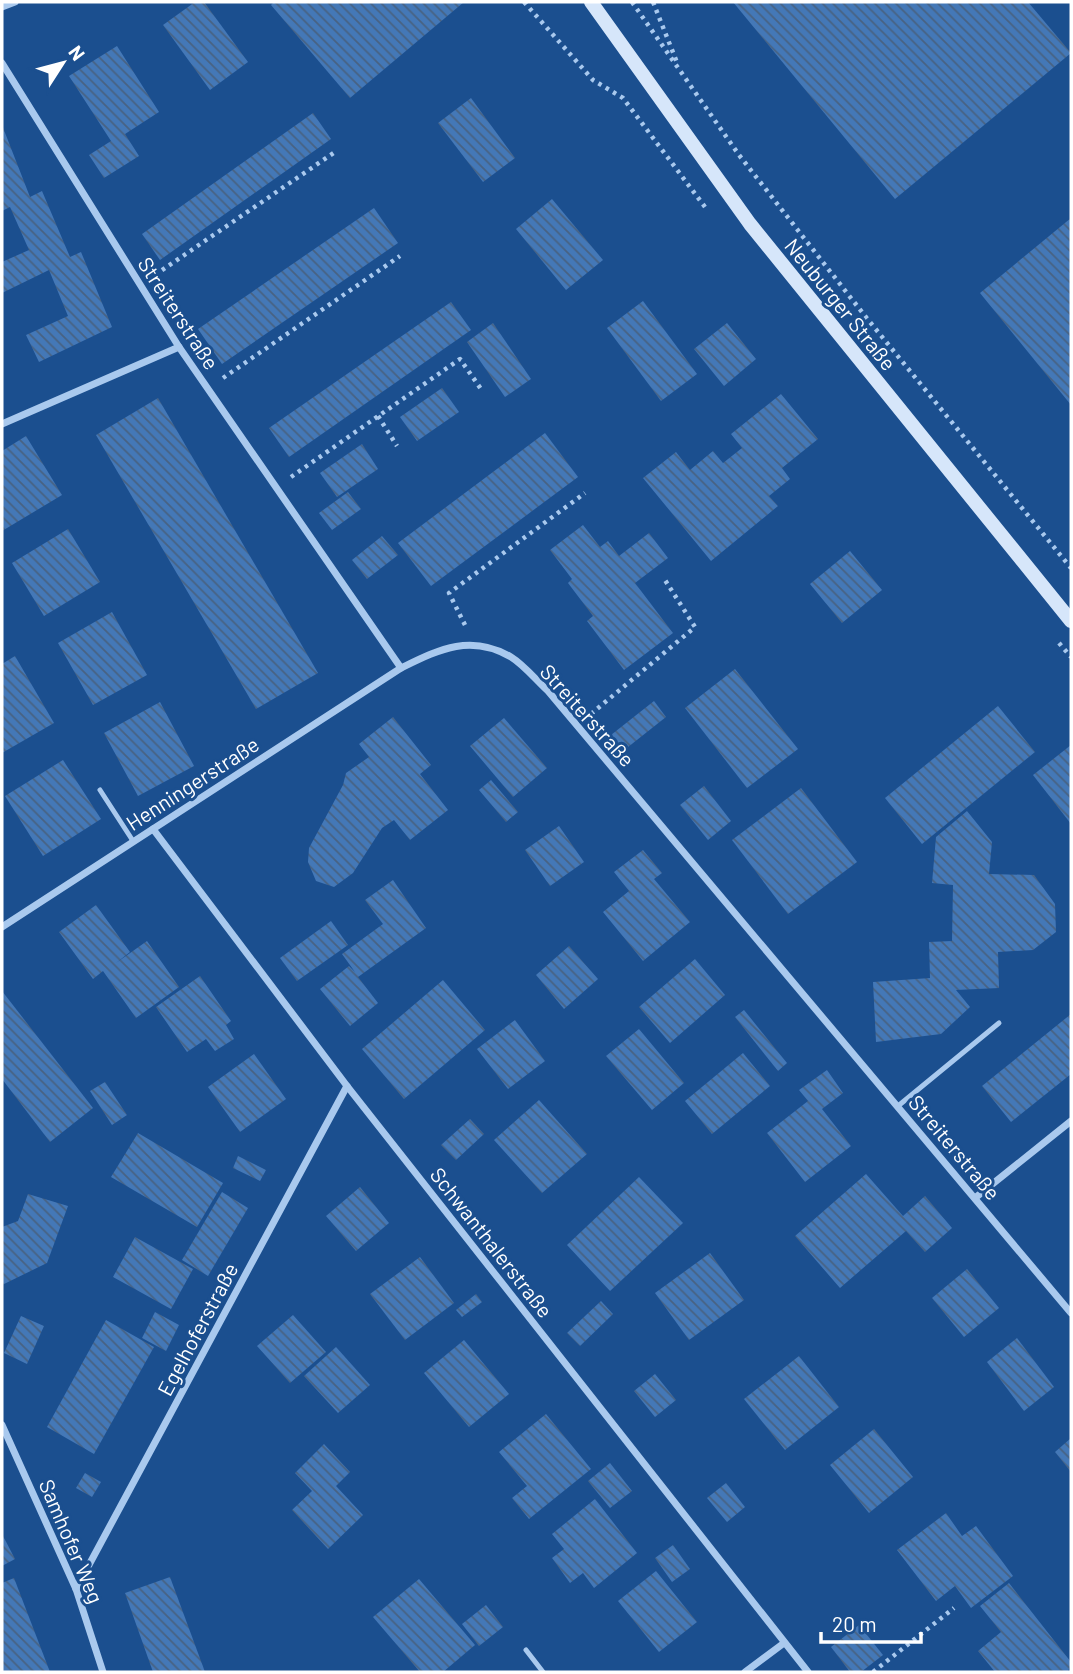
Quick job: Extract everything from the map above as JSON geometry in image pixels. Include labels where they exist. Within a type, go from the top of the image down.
[{"type":"main road","name":"Neuburger Straße","points":[[591,2],[750,224],[1071,621]]},
{"type":"street","points":[[2,7],[15,2]]},
{"type":"street","name":"Streiterstraße","points":[[2,62],[178,347],[401,668],[443,647],[474,645],[511,657],[548,691],[1071,1313]]},
{"type":"street","points":[[2,424],[178,347]]},
{"type":"street","name":"Henningerstraße","points":[[2,927],[401,668]]},
{"type":"street","name":"Schwanthalerstraße","points":[[153,829],[347,1086],[808,1672]]},
{"type":"street","name":"Egelhoferstraße","points":[[76,1589],[347,1086]]},
{"type":"street","points":[[975,1198],[1071,1121]]},
{"type":"street","name":"Samhofer Weg","points":[[2,1425],[76,1589],[103,1672]]},
{"type":"street","points":[[745,1672],[784,1643]]},
{"type":"lane","points":[[100,790],[134,841]]},
{"type":"lane","points":[[898,1107],[999,1023]]},
{"type":"lane","points":[[526,1650],[543,1672]]},
{"type":"path","points":[[632,2],[739,155],[864,316],[1071,568]]},
{"type":"path","points":[[653,2],[681,72]]},
{"type":"path","points":[[140,286],[335,152]]},
{"type":"path","points":[[208,389],[400,256]]},
{"type":"path","points":[[275,487],[460,359],[481,389]]},
{"type":"path","points":[[378,416],[397,446]]},
{"type":"path","points":[[474,645],[449,593],[584,493]]},
{"type":"path","points":[[577,726],[695,627],[664,580]]},
{"type":"path","points":[[873,1672],[954,1608]]},
{"type":"building","points":[[195,2],[204,2],[248,62],[210,90],[163,25]]},
{"type":"building","points":[[274,2],[464,2],[350,98],[271,5]]},
{"type":"building","points":[[733,2],[1028,2],[1071,53],[895,199]]},
{"type":"building","points":[[117,46],[159,112],[125,134],[139,156],[104,178],[89,155],[111,141],[69,76]]},
{"type":"building","points":[[471,98],[515,158],[483,182],[438,123]]},
{"type":"building","points":[[313,113],[331,139],[160,260],[142,234]]},
{"type":"building","points":[[2,125],[30,197],[42,191],[70,257],[81,252],[112,327],[39,362],[26,335],[68,316],[49,270],[2,293],[2,262],[29,250],[10,207],[2,211]]},
{"type":"building","points":[[552,199],[603,260],[566,290],[516,229]]},
{"type":"building","points":[[374,208],[398,243],[222,364],[198,329]]},
{"type":"building","points":[[1071,218],[1071,405],[980,293]]},
{"type":"building","points":[[643,301],[697,374],[661,401],[607,328]]},
{"type":"building","points":[[451,302],[471,330],[289,457],[269,428]]},
{"type":"building","points":[[493,323],[531,379],[505,397],[467,342]]},
{"type":"building","points":[[727,323],[756,359],[724,386],[694,349]]},
{"type":"building","points":[[442,388],[459,412],[417,441],[400,417]]},
{"type":"building","points":[[781,394],[818,439],[782,468],[790,479],[769,496],[778,506],[711,561],[643,478],[676,452],[690,470],[713,451],[723,463],[742,448],[731,434]]},
{"type":"building","points":[[158,398],[318,673],[256,709],[96,435]]},
{"type":"building","points":[[545,433],[578,477],[431,586],[398,543]]},
{"type":"building","points":[[26,436],[62,495],[2,531],[2,451]]},
{"type":"building","points":[[362,444],[378,469],[337,497],[320,473]]},
{"type":"building","points":[[348,492],[361,509],[332,530],[319,513]]},
{"type":"building","points":[[583,525],[600,547],[608,541],[619,556],[649,533],[668,558],[635,583],[673,633],[624,670],[587,621],[593,616],[568,583],[572,579],[550,550]]},
{"type":"building","points":[[68,529],[100,582],[44,616],[12,563]]},
{"type":"building","points":[[382,536],[398,555],[367,579],[352,560]]},
{"type":"building","points":[[850,551],[882,590],[842,623],[810,584]]},
{"type":"building","points":[[112,612],[147,675],[93,705],[58,643]]},
{"type":"building","points":[[15,656],[54,723],[2,753],[2,664]]},
{"type":"building","points":[[735,669],[798,749],[747,788],[685,708]]},
{"type":"building","points":[[654,701],[666,717],[623,751],[611,735]]},
{"type":"building","points":[[160,702],[194,766],[138,796],[104,733]]},
{"type":"building","points":[[998,706],[1035,752],[922,844],[885,798]]},
{"type":"building","points":[[393,717],[431,765],[420,774],[448,810],[410,840],[394,820],[382,828],[353,873],[334,887],[316,881],[308,862],[309,848],[343,785],[346,773],[369,757],[359,744]]},
{"type":"building","points":[[504,718],[547,768],[513,797],[470,746]]},
{"type":"building","points":[[1071,745],[1071,824],[1033,775]]},
{"type":"building","points":[[63,760],[101,819],[43,856],[5,796]]},
{"type":"building","points":[[491,780],[518,812],[506,822],[479,790]]},
{"type":"building","points":[[704,786],[731,821],[708,840],[680,805]]},
{"type":"building","points":[[801,788],[857,862],[788,914],[732,840]]},
{"type":"building","points":[[967,811],[992,842],[989,874],[1034,875],[1055,904],[1056,932],[1033,950],[998,952],[999,988],[956,990],[970,1007],[941,1034],[876,1042],[873,982],[930,978],[929,942],[952,941],[953,885],[932,883],[936,837]]},
{"type":"building","points":[[559,826],[584,862],[550,886],[525,850]]},
{"type":"building","points":[[643,850],[662,873],[654,879],[690,922],[643,961],[603,912],[629,891],[614,872]]},
{"type":"building","points":[[393,880],[426,928],[358,977],[378,1003],[350,1026],[320,989],[349,966],[355,972],[342,954],[383,924],[365,900]]},
{"type":"building","points":[[96,905],[130,952],[116,963],[147,941],[179,987],[136,1018],[103,971],[93,979],[59,932]]},
{"type":"building","points":[[331,921],[348,945],[297,981],[280,958]]},
{"type":"building","points":[[569,946],[598,979],[564,1009],[536,975]]},
{"type":"building","points":[[695,959],[725,995],[670,1043],[639,1007]]},
{"type":"building","points":[[200,976],[231,1021],[226,1025],[234,1039],[215,1051],[206,1039],[187,1052],[156,1007]]},
{"type":"building","points":[[443,980],[485,1030],[404,1099],[362,1049]]},
{"type":"building","points":[[2,991],[93,1108],[50,1142],[2,1079]]},
{"type":"building","points":[[744,1010],[787,1063],[778,1071],[735,1017]]},
{"type":"building","points":[[1071,1014],[1071,1074],[1011,1122],[982,1086]]},
{"type":"building","points":[[515,1020],[545,1061],[508,1089],[477,1049]]},
{"type":"building","points":[[639,1029],[684,1083],[652,1110],[606,1056]]},
{"type":"building","points":[[743,1053],[770,1086],[712,1134],[685,1101]]},
{"type":"building","points":[[254,1054],[286,1099],[240,1132],[208,1087]]},
{"type":"building","points":[[827,1070],[843,1093],[822,1109],[851,1146],[805,1182],[767,1133],[808,1101],[799,1090]]},
{"type":"building","points":[[105,1082],[127,1115],[112,1125],[90,1091]]},
{"type":"building","points":[[539,1100],[587,1154],[542,1193],[494,1140]]},
{"type":"building","points":[[470,1119],[484,1134],[456,1160],[441,1145]]},
{"type":"building","points":[[138,1133],[223,1183],[197,1227],[111,1177]]},
{"type":"building","points":[[238,1156],[266,1170],[260,1181],[233,1168]]},
{"type":"building","points":[[866,1174],[903,1216],[925,1196],[952,1228],[925,1252],[906,1231],[840,1288],[795,1236]]},
{"type":"building","points":[[639,1177],[683,1223],[610,1291],[567,1245]]},
{"type":"building","points":[[360,1187],[389,1223],[356,1251],[326,1216]]},
{"type":"building","points":[[222,1192],[248,1208],[208,1276],[182,1260]]},
{"type":"building","points":[[28,1194],[68,1206],[47,1263],[2,1285],[2,1227],[18,1221]]},
{"type":"building","points":[[135,1237],[193,1269],[171,1309],[113,1277]]},
{"type":"building","points":[[710,1253],[744,1300],[689,1340],[655,1293]]},
{"type":"building","points":[[420,1257],[454,1303],[405,1340],[370,1294]]},
{"type":"building","points":[[967,1269],[999,1308],[964,1337],[932,1298]]},
{"type":"building","points":[[476,1294],[482,1302],[462,1317],[456,1310]]},
{"type":"building","points":[[601,1301],[613,1314],[580,1346],[567,1333]]},
{"type":"building","points":[[155,1312],[179,1325],[166,1351],[142,1338]]},
{"type":"building","points":[[293,1315],[326,1352],[290,1383],[257,1346]]},
{"type":"building","points":[[21,1316],[44,1326],[27,1364],[4,1353]]},
{"type":"building","points":[[106,1320],[154,1347],[94,1454],[47,1427]]},
{"type":"building","points":[[1017,1338],[1054,1387],[1024,1411],[987,1362]]},
{"type":"building","points":[[464,1340],[509,1394],[469,1427],[424,1373]]},
{"type":"building","points":[[336,1347],[370,1385],[338,1413],[304,1376]]},
{"type":"building","points":[[799,1356],[839,1407],[785,1450],[744,1399]]},
{"type":"building","points":[[655,1374],[676,1400],[655,1417],[634,1391]]},
{"type":"building","points":[[546,1414],[591,1469],[529,1519],[512,1498],[527,1486],[499,1452]]},
{"type":"building","points":[[874,1429],[913,1477],[869,1513],[830,1465]]},
{"type":"building","points":[[1071,1438],[1071,1472],[1055,1452]]},
{"type":"building","points":[[324,1444],[350,1472],[336,1486],[363,1515],[328,1549],[292,1510],[312,1491],[295,1473]]},
{"type":"building","points":[[610,1463],[632,1491],[610,1508],[588,1481]]},
{"type":"building","points":[[85,1473],[101,1482],[92,1497],[76,1488]]},
{"type":"building","points":[[726,1483],[745,1507],[727,1522],[707,1498]]},
{"type":"building","points":[[595,1499],[637,1553],[594,1588],[583,1573],[570,1583],[552,1558],[564,1549],[552,1534]]},
{"type":"building","points":[[946,1513],[962,1536],[976,1526],[1013,1576],[971,1608],[955,1586],[936,1601],[897,1550]]},
{"type":"building","points":[[2,1534],[15,1559],[2,1566]]},
{"type":"building","points":[[673,1545],[690,1569],[672,1582],[655,1558]]},
{"type":"building","points":[[656,1571],[697,1622],[659,1652],[618,1601]]},
{"type":"building","points":[[170,1577],[205,1672],[153,1672],[125,1593]]},
{"type":"building","points":[[14,1578],[50,1672],[2,1672],[2,1583]]},
{"type":"building","points":[[419,1579],[475,1645],[443,1672],[420,1672],[373,1617]]},
{"type":"building","points":[[1009,1583],[1071,1662],[1068,1672],[995,1672],[978,1651],[1001,1632],[980,1606]]},
{"type":"building","points":[[486,1605],[503,1627],[479,1646],[462,1624]]},
{"type":"building","points":[[859,1625],[883,1655],[861,1672],[850,1672],[831,1647]]}]
